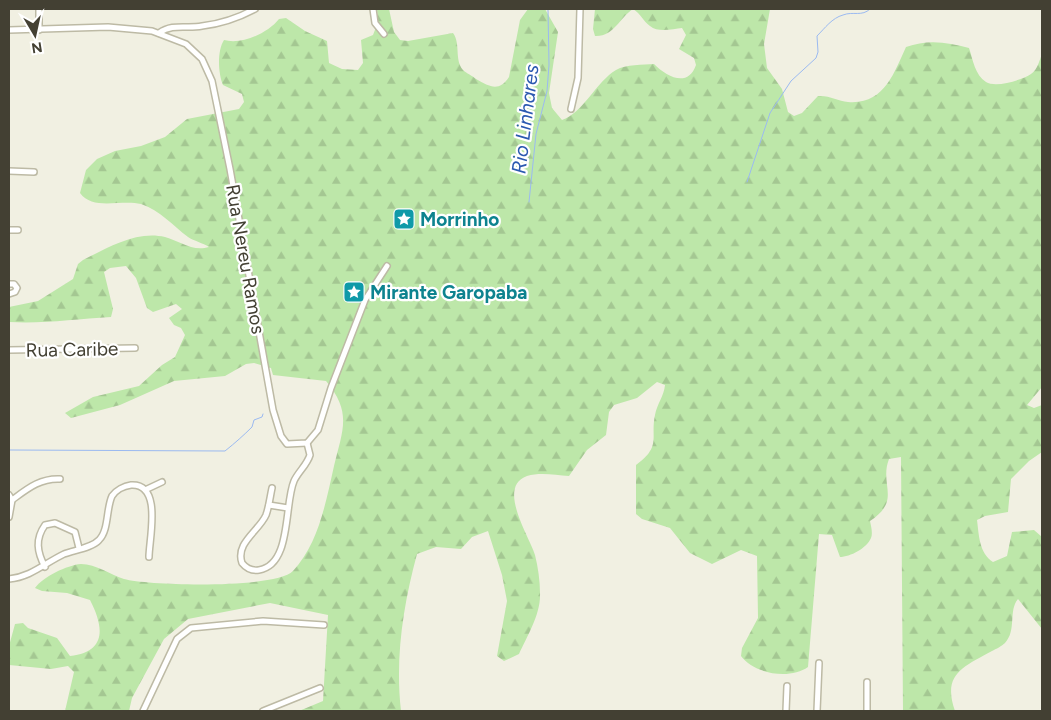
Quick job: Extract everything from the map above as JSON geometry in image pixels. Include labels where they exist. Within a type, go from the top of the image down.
[{"type":"street","points":[[38,30],[39,9]]},
{"type":"street","points":[[159,32],[172,26],[200,27],[223,22],[255,9]]},
{"type":"street","points":[[373,9],[375,22],[384,34]]},
{"type":"street","points":[[571,109],[578,78],[580,9]]},
{"type":"street","name":"Rua Nereu Ramos","points":[[9,30],[108,27],[159,32],[191,48],[202,59],[210,76],[230,169],[272,410],[284,441],[292,445],[307,443]]},
{"type":"street","points":[[9,172],[34,172]]},
{"type":"street","points":[[9,230],[18,230]]},
{"type":"street","points":[[272,488],[269,505],[262,522],[248,536],[241,553],[242,563],[251,570],[261,570],[268,566],[278,554],[294,481],[310,455],[307,443],[318,430],[331,388],[361,308],[387,266]]},
{"type":"street","points":[[9,294],[16,291],[17,286],[11,284]]},
{"type":"street","name":"Rua Caribe","points":[[9,350],[135,348]]},
{"type":"street","points":[[9,517],[10,497],[46,479],[60,479]]},
{"type":"street","points":[[145,490],[162,482]]},
{"type":"street","points":[[9,579],[21,577],[79,548],[98,542],[101,538],[112,496],[116,491],[131,485],[145,490],[151,499],[148,557]]},
{"type":"street","points":[[269,505],[288,508]]},
{"type":"street","points":[[44,567],[40,558],[38,544],[40,532],[45,525],[55,523],[75,532],[79,548]]},
{"type":"street","points":[[143,711],[151,690],[177,639],[191,628],[263,621],[324,625]]},
{"type":"street","points":[[818,711],[819,663]]},
{"type":"street","points":[[867,682],[867,711]]},
{"type":"street","points":[[786,686],[786,711]]},
{"type":"street","points":[[263,711],[320,688]]},
{"type":"green space","points":[[377,9],[389,9],[394,32],[400,40],[408,41],[453,33],[457,42],[460,66],[463,70],[481,82],[494,87],[502,85],[509,77],[520,20],[528,9],[545,9],[558,32],[549,93],[552,108],[562,120],[576,111],[609,75],[620,68],[654,64],[665,73],[677,78],[688,76],[692,72],[696,65],[694,58],[679,49],[686,35],[682,28],[666,30],[653,28],[633,9],[770,9],[764,44],[767,68],[782,89],[788,112],[794,116],[802,113],[818,96],[826,96],[848,102],[860,102],[871,98],[879,93],[892,77],[906,47],[914,44],[938,42],[969,48],[979,75],[990,84],[1015,81],[1031,74],[1037,67],[1042,54],[1042,387],[1027,405],[1034,408],[1042,405],[1042,452],[1029,461],[1011,479],[1008,512],[985,516],[977,520],[982,549],[993,562],[1007,556],[1012,532],[1034,530],[1042,537],[1042,629],[1018,599],[1013,609],[1011,632],[1005,643],[964,667],[953,680],[951,688],[955,711],[903,711],[901,457],[889,459],[886,477],[887,499],[880,513],[870,521],[872,536],[866,545],[853,554],[840,557],[832,535],[819,534],[808,667],[800,671],[782,674],[763,671],[754,667],[741,656],[742,648],[758,618],[757,556],[741,550],[712,564],[690,553],[670,528],[642,519],[636,514],[636,465],[652,447],[655,415],[665,385],[657,382],[637,398],[614,405],[609,412],[606,435],[587,450],[569,476],[537,474],[527,476],[518,482],[514,490],[515,501],[522,525],[535,555],[540,593],[536,617],[519,654],[504,661],[497,656],[507,601],[502,575],[488,531],[472,537],[461,549],[436,547],[417,554],[404,613],[402,632],[399,671],[401,711],[299,711],[323,701],[328,615],[270,603],[188,619],[164,639],[132,698],[129,711],[65,711],[74,672],[68,666],[51,669],[9,665],[9,646],[15,624],[23,623],[28,628],[57,638],[70,656],[82,654],[96,644],[100,629],[90,600],[67,593],[42,591],[35,588],[49,576],[62,569],[87,564],[124,579],[159,583],[212,584],[263,581],[282,577],[293,571],[309,548],[324,507],[342,431],[343,421],[339,402],[326,381],[273,375],[271,368],[254,363],[246,364],[225,376],[174,381],[120,405],[71,418],[65,413],[93,397],[139,386],[162,365],[175,357],[185,335],[181,328],[174,325],[169,318],[182,309],[176,304],[153,312],[147,308],[136,278],[126,266],[110,268],[104,272],[113,309],[111,317],[47,322],[9,322],[9,307],[38,301],[73,279],[78,264],[83,260],[122,241],[154,235],[192,247],[209,247],[188,237],[160,214],[141,204],[92,202],[80,193],[86,170],[97,159],[115,151],[141,146],[165,137],[187,119],[239,109],[244,102],[242,94],[223,85],[220,74],[219,56],[224,40],[239,41],[254,37],[268,29],[279,19],[286,18],[305,31],[327,41],[329,63],[342,69],[358,70],[363,63],[361,40],[373,35],[378,22]]},
{"type":"green space","points":[[595,9],[633,9],[612,30],[595,36],[593,29]]},
{"type":"waterway","name":"Rio Linhares","points":[[529,202],[536,134],[547,91],[549,65],[548,9]]},
{"type":"waterway","points":[[747,182],[770,113],[791,81],[816,58],[818,52],[817,36],[835,18],[847,14],[864,13],[870,9]]},
{"type":"waterway","points":[[9,450],[225,451],[252,427],[254,420],[262,417],[263,414]]},
{"type":"place","name":"Morrinho","points":[[404,219]]},
{"type":"place","name":"Mirante Garopaba","points":[[354,292]]}]
